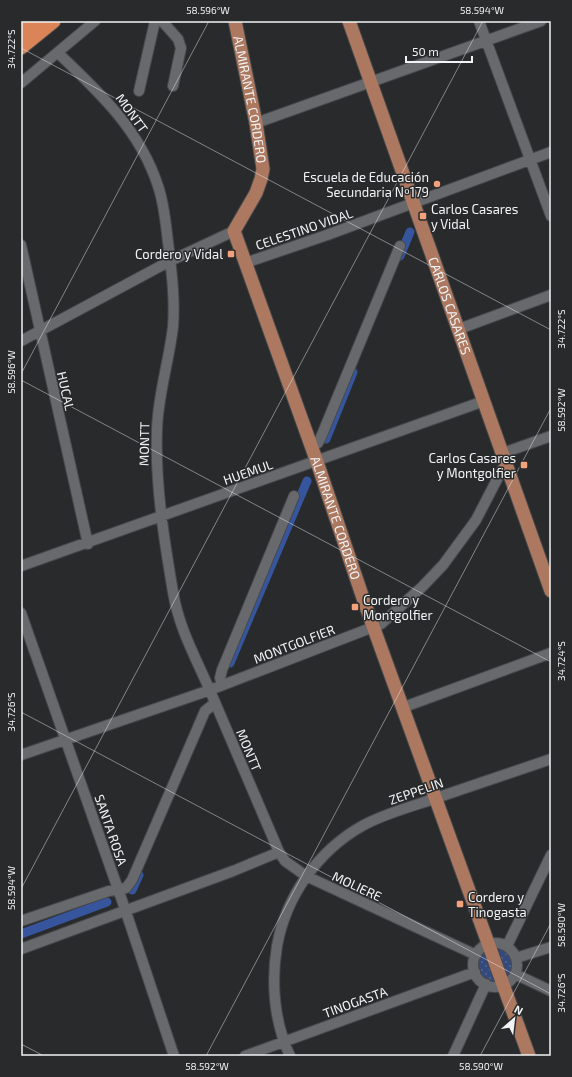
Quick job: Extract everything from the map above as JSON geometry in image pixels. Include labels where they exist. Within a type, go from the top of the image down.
[{"type":"highway","points":[[21,32],[34,21]]},
{"type":"highway","points":[[21,46],[53,21]]},
{"type":"main road","name":"ALMIRANTE CORDERO","points":[[235,21],[262,154],[261,179],[251,204],[234,232],[312,446],[365,604],[375,627],[435,799],[529,1056]]},
{"type":"main road","name":"CARLOS CASARES","points":[[349,21],[551,591]]},
{"type":"street","points":[[21,84],[95,21]]},
{"type":"street","points":[[139,91],[155,21]]},
{"type":"street","points":[[162,21],[181,42],[174,86]]},
{"type":"street","points":[[479,21],[551,216]]},
{"type":"street","points":[[256,123],[541,21]]},
{"type":"street","name":"MONTT","points":[[58,53],[102,95],[122,119],[142,150],[156,180],[162,200],[170,261],[174,314],[157,428],[157,477],[176,608],[191,650],[210,690],[279,852]]},
{"type":"street","name":"CELESTINO VIDAL","points":[[245,263],[414,204],[551,152]]},
{"type":"street","points":[[21,341],[170,261],[234,232]]},
{"type":"street","name":"HUCAL","points":[[21,245],[39,331],[88,544]]},
{"type":"street","points":[[312,446],[318,443],[321,437],[400,246]]},
{"type":"street","points":[[459,329],[551,295]]},
{"type":"street","name":"HUEMUL","points":[[21,566],[88,544],[162,516],[484,402]]},
{"type":"street","points":[[505,458],[551,436]]},
{"type":"street","name":"MONTGOLFIER","points":[[21,755],[210,690],[375,627],[388,620],[443,565],[476,520],[505,458]]},
{"type":"street","points":[[222,685],[220,678],[222,670],[294,496]]},
{"type":"street","name":"SANTA ROSA","points":[[21,614],[125,909],[174,1056]]},
{"type":"street","points":[[404,707],[551,653]]},
{"type":"street","points":[[21,921],[118,889],[126,888],[132,880],[205,710],[215,703]]},
{"type":"street","name":"ZEPPELIN","points":[[306,876],[332,848],[362,826],[398,811],[551,759]]},
{"type":"street","points":[[21,949],[125,909],[233,871],[279,852]]},
{"type":"street","name":"MOLIERE","points":[[279,852],[285,860],[306,876],[476,955]]},
{"type":"street","points":[[507,946],[551,855]]},
{"type":"street","points":[[290,1056],[283,1042],[276,1009],[276,955],[288,909],[306,876]]},
{"type":"street","points":[[495,943],[507,946],[516,958],[517,964],[515,974],[504,985],[497,987],[486,984],[475,972],[474,963],[476,955],[484,946],[489,944],[495,943]]},
{"type":"street","points":[[516,958],[551,947]]},
{"type":"street","name":"TINOGASTA","points":[[245,1056],[475,972]]},
{"type":"street","points":[[515,974],[551,992]]},
{"type":"street","points":[[453,1056],[486,984]]},
{"type":"shaded area","points":[[492,946],[500,946],[506,949],[514,958],[514,971],[511,977],[505,982]]},
{"type":"shaded area","points":[[488,948],[500,983],[492,983],[486,980],[478,971],[478,959]]},
{"type":"waterway","points":[[400,256],[410,232]]},
{"type":"waterway","points":[[326,439],[353,372]]},
{"type":"waterway","points":[[230,663],[307,481]]},
{"type":"waterway","points":[[132,890],[139,875]]},
{"type":"waterway","points":[[21,934],[107,902]]},
{"type":"place","name":"Escuela de Educación Secundaria Nº179","points":[[437,184]]},
{"type":"place","name":"Carlos Casares y Vidal","points":[[423,216]]},
{"type":"place","name":"Cordero y Vidal","points":[[231,254]]},
{"type":"place","name":"Carlos Casares y Montgolfier","points":[[524,465]]},
{"type":"place","name":"Cordero y Montgolfier","points":[[355,607]]},
{"type":"place","name":"Cordero y Tinogasta","points":[[460,904]]}]
